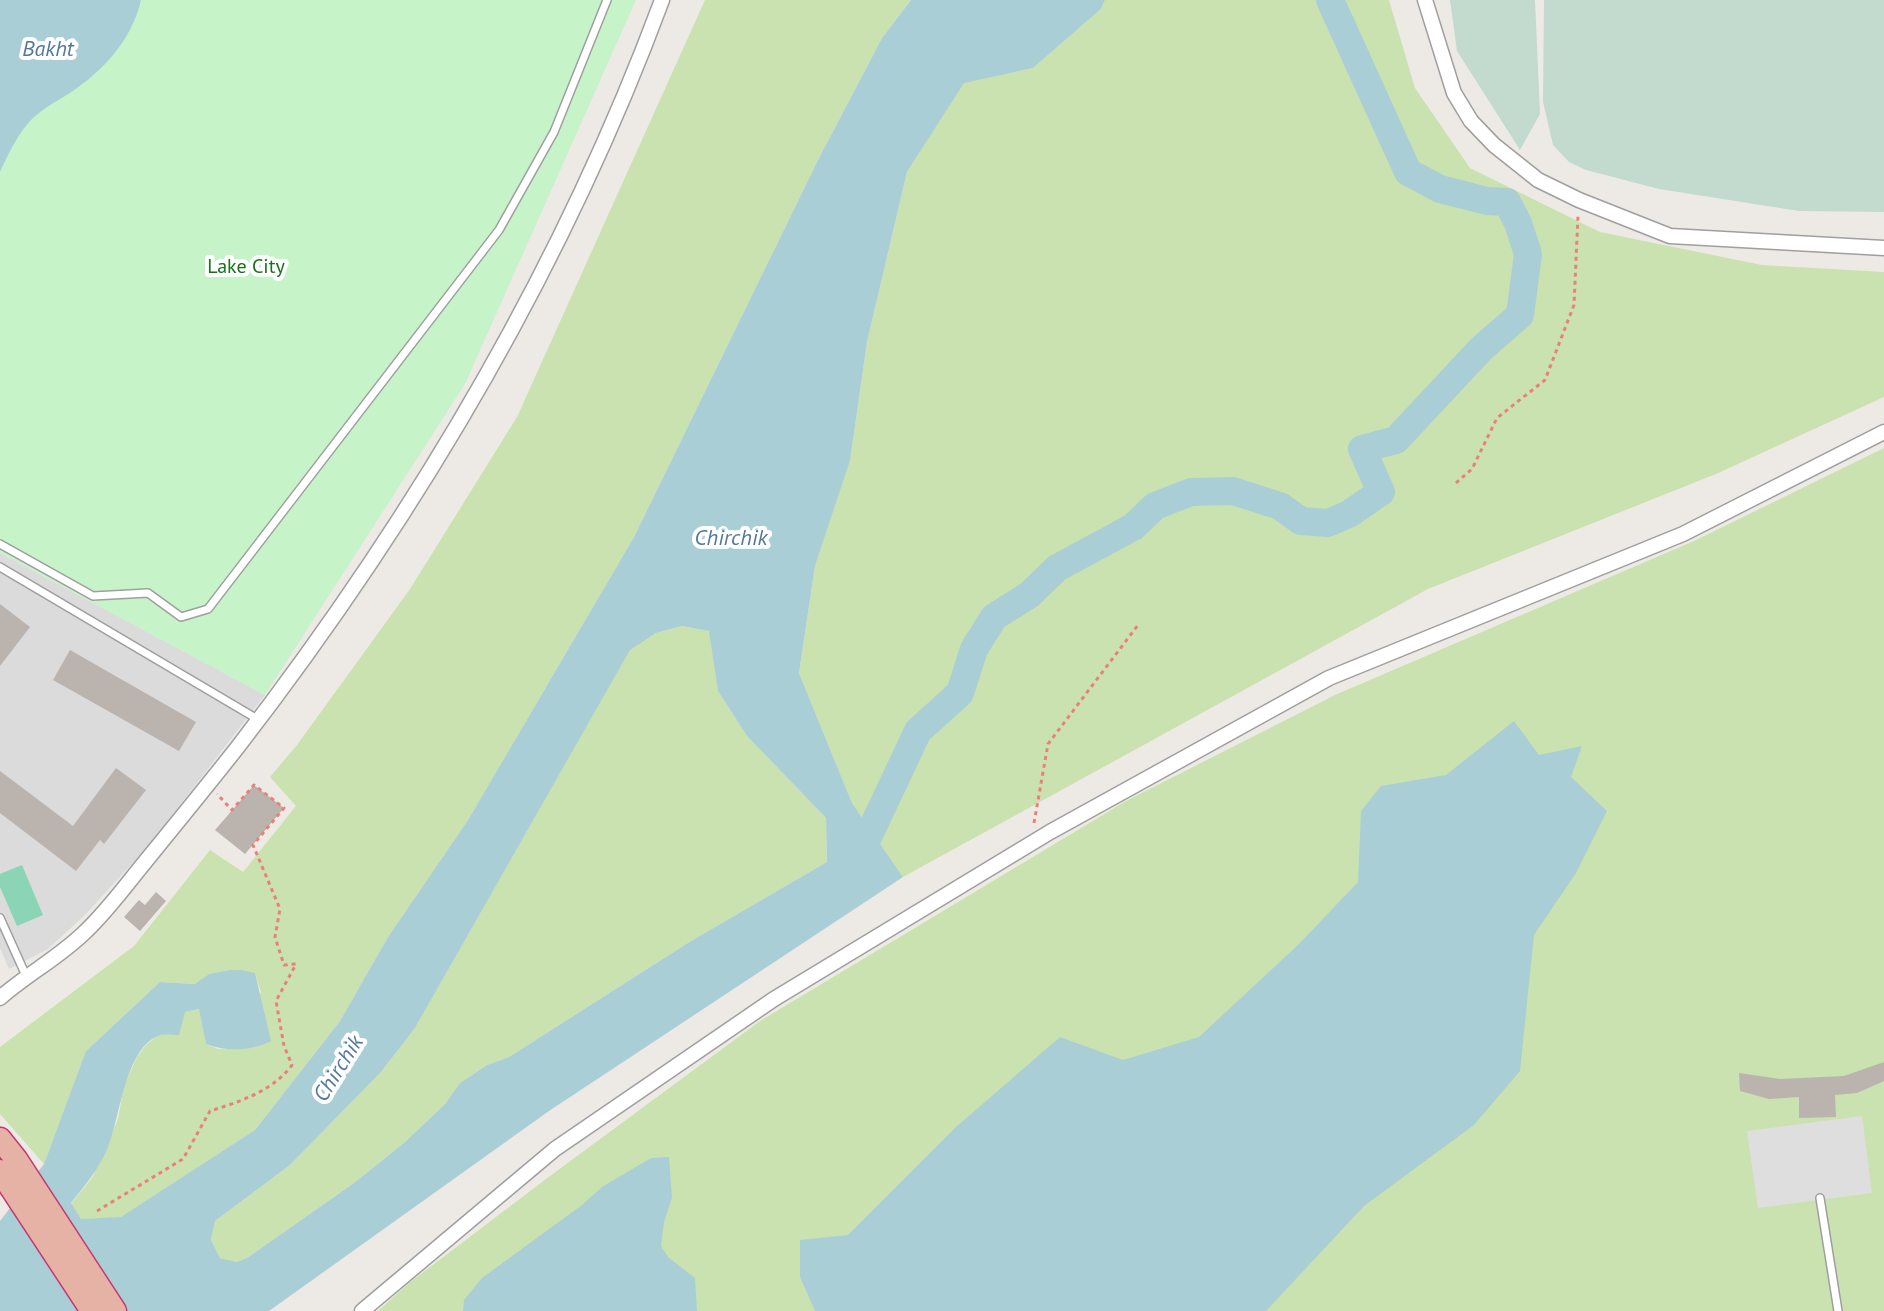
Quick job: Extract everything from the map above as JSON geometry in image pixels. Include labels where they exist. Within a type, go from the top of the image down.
[{"type":"highway","points":[[0,1139],[8,1165],[92,1311]]},
{"type":"highway","points":[[8,1165],[115,1311]]},
{"type":"street","points":[[3,993],[49,964],[89,929],[259,720],[360,582],[460,421],[522,313],[595,162],[662,0]]},
{"type":"street","points":[[1425,0],[1454,93],[1471,121],[1494,145],[1538,180],[1670,236],[1884,248]]},
{"type":"street","points":[[362,1311],[555,1149],[774,999],[1031,843],[1329,678],[1683,534],[1884,432]]},
{"type":"lane","points":[[0,544],[93,596],[148,593],[181,617],[208,609],[499,230],[554,132],[607,0]]},
{"type":"lane","points":[[0,567],[259,720]]},
{"type":"lane","points":[[0,918],[27,978]]},
{"type":"lane","points":[[1820,1198],[1838,1311]]},
{"type":"path","points":[[1456,483],[1472,469],[1497,418],[1545,380],[1574,305],[1579,200]]},
{"type":"path","points":[[1031,843],[1048,744],[1138,625]]},
{"type":"path","points":[[97,1211],[183,1159],[210,1111],[238,1102],[282,1079],[292,1065],[284,1046],[276,1001],[296,964],[284,965],[275,937],[280,909],[253,845],[284,808],[254,785],[232,810],[208,785]]},
{"type":"shaded area","points":[[0,553],[265,695],[149,845],[86,914],[48,949],[9,969],[0,948]]},
{"type":"shaded area","points":[[1862,1116],[1872,1193],[1758,1208],[1747,1131]]},
{"type":"green space","name":"Lake City","points":[[141,0],[636,0],[465,384],[265,695],[0,553],[0,172],[18,137],[33,118],[105,64],[123,41]]},
{"type":"green space","points":[[705,0],[911,0],[882,38],[818,160],[634,537],[468,820],[388,937],[340,1021],[255,1130],[121,1218],[81,1219],[71,1204],[92,1178],[118,1119],[124,1086],[137,1057],[146,1045],[185,1012],[200,1009],[206,1044],[218,1049],[241,1048],[261,992],[255,974],[229,970],[209,974],[196,984],[160,982],[87,1050],[44,1164],[0,1114],[0,1047],[134,946],[210,850],[243,872],[296,806],[270,777],[297,745],[410,589],[517,417]]},
{"type":"green space","points":[[1105,0],[1389,0],[1415,88],[1470,168],[1600,232],[1762,265],[1884,272],[1884,397],[1716,474],[1428,589],[903,877],[852,803],[799,673],[815,566],[850,461],[867,342],[907,172],[964,82],[1033,68],[1101,9]]},
{"type":"green space","points":[[1450,0],[1535,0],[1540,114],[1520,150],[1457,51]]},
{"type":"green space","points":[[1544,0],[1884,0],[1884,212],[1799,211],[1659,189],[1586,170],[1569,162],[1553,145],[1543,102]]},
{"type":"green space","points":[[1884,448],[1884,1311],[378,1311],[409,1283],[760,1021],[1126,801],[1335,695],[1694,541]]},
{"type":"green space","points":[[682,626],[710,631],[718,691],[747,736],[826,818],[827,862],[691,941],[509,1057],[487,1065],[460,1083],[445,1104],[405,1142],[354,1183],[247,1258],[237,1262],[220,1258],[211,1240],[215,1221],[290,1165],[381,1072],[415,1028],[630,649],[656,633]]},
{"type":"green space","points":[[22,865],[43,915],[17,926],[0,887],[0,874]]},
{"type":"water","name":"Bakht","points":[[0,0],[141,0],[131,28],[105,64],[33,118],[18,137],[0,172]]},
{"type":"water","name":"Chirchik","points":[[911,0],[1105,0],[1101,9],[1033,68],[964,83],[907,172],[867,342],[850,461],[815,566],[799,673],[852,803],[903,877],[549,1111],[269,1311],[0,1311],[0,1221],[44,1164],[86,1051],[160,982],[195,984],[209,974],[229,970],[255,973],[271,1041],[239,1049],[206,1044],[199,1009],[185,1012],[179,1035],[160,1035],[148,1043],[131,1070],[106,1152],[71,1203],[81,1219],[121,1217],[255,1130],[340,1021],[388,937],[468,820],[634,537],[818,160],[882,38]],"holes":[[[682,626],[709,631],[718,691],[747,736],[826,818],[827,862],[691,941],[509,1057],[487,1065],[460,1083],[445,1104],[405,1142],[354,1183],[247,1258],[237,1262],[220,1258],[211,1240],[215,1221],[290,1165],[381,1072],[415,1028],[630,650],[656,633]]]},
{"type":"water","points":[[1514,721],[1539,755],[1582,746],[1571,777],[1607,811],[1576,873],[1534,935],[1520,1071],[1474,1125],[1364,1206],[1266,1311],[815,1311],[800,1277],[800,1240],[848,1235],[956,1127],[1060,1037],[1123,1060],[1199,1037],[1299,944],[1358,882],[1361,811],[1381,786],[1446,775]]},
{"type":"water","points":[[669,1157],[672,1198],[664,1222],[661,1246],[668,1257],[695,1278],[697,1311],[463,1311],[464,1300],[482,1278],[602,1187],[651,1158]]},
{"type":"building","points":[[0,604],[30,627],[0,666]]},
{"type":"building","points":[[70,650],[196,722],[179,751],[53,680]]},
{"type":"building","points":[[116,768],[146,790],[104,844],[100,840],[76,871],[0,813],[0,771],[73,826]]},
{"type":"building","points":[[254,785],[284,808],[245,854],[215,830]]},
{"type":"building","points":[[156,892],[166,901],[140,931],[124,917],[139,900],[145,905]]},
{"type":"building","points":[[1884,1062],[1884,1081],[1857,1093],[1835,1095],[1836,1117],[1799,1118],[1799,1097],[1769,1099],[1740,1091],[1739,1073],[1780,1079],[1844,1076]]},
{"type":"waterway","points":[[851,861],[868,837],[918,731],[960,693],[974,649],[994,617],[1029,595],[1057,568],[1133,527],[1155,506],[1191,492],[1233,491],[1280,506],[1301,521],[1328,523],[1349,514],[1381,492],[1362,449],[1396,440],[1481,349],[1520,315],[1528,254],[1507,202],[1487,201],[1440,189],[1408,172],[1330,0]]}]
